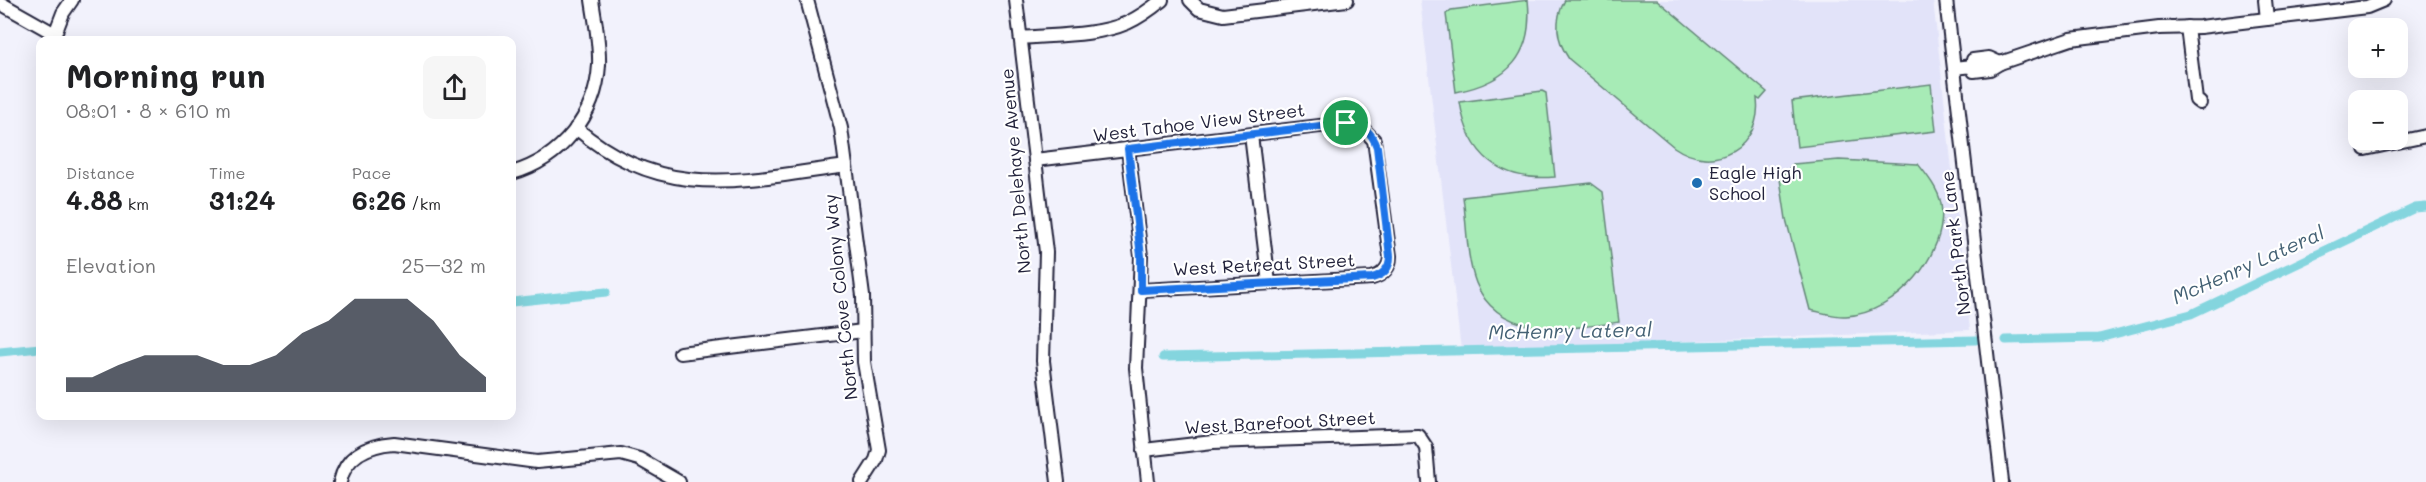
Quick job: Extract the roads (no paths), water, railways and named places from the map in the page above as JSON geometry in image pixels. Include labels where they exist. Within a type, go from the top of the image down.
[{"type":"street","points":[[54,36],[63,13],[72,0]]},
{"type":"street","points":[[516,171],[545,158],[561,145],[576,128],[591,102],[598,74],[598,44],[592,0]]},
{"type":"street","name":"North Cove Colony Way","points":[[807,0],[839,118],[863,296],[867,389],[879,450],[876,460],[862,482]]},
{"type":"street","name":"North Delehaye Avenue","points":[[1016,0],[1046,252],[1043,361],[1058,482]]},
{"type":"street","points":[[1021,38],[1106,29],[1126,24],[1162,0]]},
{"type":"street","points":[[1190,0],[1199,9],[1223,15],[1347,0]]},
{"type":"street","name":"North Park Lane","points":[[1946,0],[2002,482]]},
{"type":"street","points":[[2265,0],[2267,19]]},
{"type":"street","points":[[1954,68],[1972,66],[1974,71],[1990,69],[2000,63],[2071,39],[2367,7],[2384,0]]},
{"type":"street","points":[[0,3],[52,36]]},
{"type":"street","points":[[2187,27],[2196,100],[2200,104]]},
{"type":"street","name":"West Tahoe View Street","points":[[1035,160],[1346,123],[1356,124],[1365,129],[1377,147],[1390,256],[1386,270]]},
{"type":"street","points":[[576,128],[614,156],[636,167],[670,177],[739,181],[846,166]]},
{"type":"street","points":[[1251,135],[1269,283]]},
{"type":"street","points":[[2408,140],[2426,136]]},
{"type":"street","points":[[1128,149],[1141,256],[1136,368],[1148,482]]},
{"type":"street","name":"West Retreat Street","points":[[1141,290],[1372,278],[1386,270]]},
{"type":"street","points":[[680,353],[863,331]]},
{"type":"street","name":"West Barefoot Street","points":[[1144,450],[1213,442],[1418,435],[1426,447],[1429,482]]},
{"type":"street","points":[[340,482],[351,460],[366,448],[375,444],[394,443],[537,462],[621,454],[639,459],[679,482]]},
{"type":"waterway","name":"McHenry Lateral","points":[[2006,340],[2099,338],[2191,314],[2415,208],[2426,207]]},
{"type":"waterway","name":"McHenry Lateral","points":[[516,302],[606,292]]},
{"type":"waterway","name":"McHenry Lateral","points":[[1163,357],[1976,340]]},
{"type":"waterway","name":"McHenry Lateral","points":[[0,352],[36,348]]},
{"type":"place","name":"Eagle High School","points":[[1697,183]]}]
